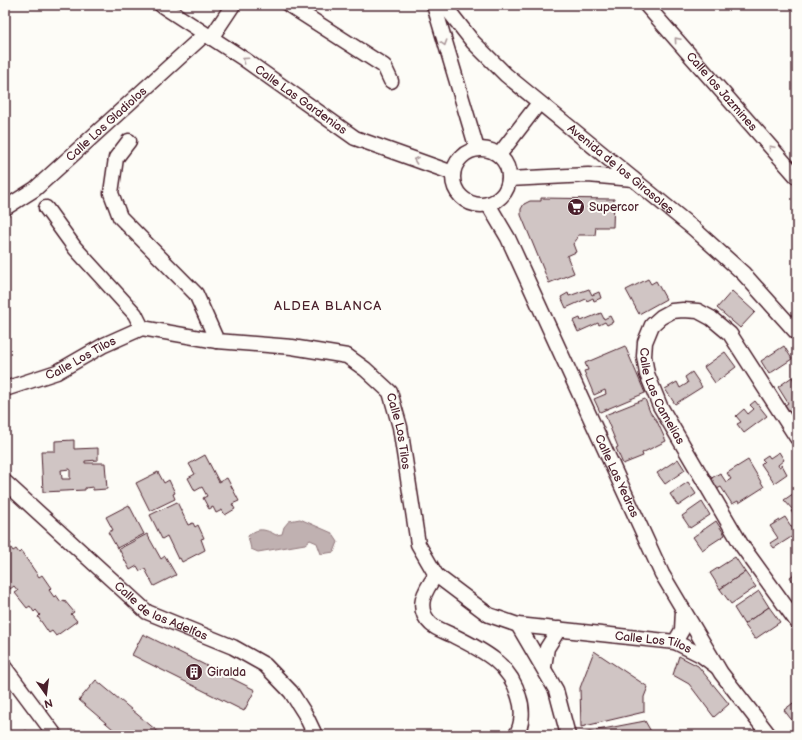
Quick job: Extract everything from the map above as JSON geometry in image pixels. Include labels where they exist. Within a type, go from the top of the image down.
[{"type":"street","name":"Calle Las Gardenias","points":[[161,5],[355,138],[453,173]]},
{"type":"street","name":"Calle Los Gladiolos","points":[[5,208],[35,190],[207,36],[233,5]]},
{"type":"street","points":[[289,5],[384,66],[391,82]]},
{"type":"street","points":[[434,5],[477,149]]},
{"type":"street","name":"Avenida de los Girasoles","points":[[444,5],[472,42],[506,75],[693,228],[743,273],[797,333]]},
{"type":"street","name":"Calle los Jazmines","points":[[646,5],[797,177]]},
{"type":"street","points":[[499,155],[539,103]]},
{"type":"street","points":[[129,141],[116,158],[111,193],[120,217],[196,294],[217,340]]},
{"type":"street","points":[[477,149],[488,150],[499,155],[507,166],[509,178],[503,195],[496,201],[488,204],[477,205],[466,201],[458,194],[454,184],[453,173],[458,162],[466,153],[477,149]]},
{"type":"street","points":[[509,178],[588,175],[633,179]]},
{"type":"street","name":"Calle Las Yedras","points":[[488,204],[508,238],[662,574],[717,667],[768,735]]},
{"type":"street","points":[[46,208],[75,248],[135,314],[142,328]]},
{"type":"street","name":"Calle Las Camelias","points":[[797,438],[730,334],[716,322],[698,311],[683,310],[672,312],[661,317],[652,325],[645,342],[644,356],[647,374],[660,406],[742,546],[797,622]]},
{"type":"street","name":"Calle Los Tilos","points":[[5,389],[57,372],[104,345],[142,328],[217,340],[292,347],[347,356],[365,369],[390,392],[400,427],[418,544],[436,576],[489,615],[518,625],[675,642],[701,655],[717,667]]},
{"type":"street","name":"Calle de las Adelfas","points":[[5,482],[147,612],[233,647],[265,665],[291,692],[306,714],[315,735]]},
{"type":"street","points":[[436,576],[422,599],[423,611],[431,624],[480,650],[504,668],[516,684],[522,706],[519,730],[516,735]]},
{"type":"street","points":[[675,642],[682,630],[683,610]]},
{"type":"street","points":[[518,625],[544,667],[556,690],[568,735]]},
{"type":"street","points":[[544,667],[547,648],[559,629]]},
{"type":"street","points":[[5,668],[55,735]]},
{"type":"street","points":[[521,718],[530,735]]},
{"type":"shaded area","points":[[300,519],[332,533],[338,542],[334,552],[321,554],[317,543],[310,540],[305,544],[258,552],[251,549],[248,536],[255,531],[262,530],[276,535],[282,534],[284,527],[289,521]]},
{"type":"building","points":[[541,198],[614,199],[613,227],[596,227],[595,235],[578,235],[573,244],[576,252],[567,256],[574,273],[549,283],[521,215],[521,209],[524,204],[530,201],[541,201]]},
{"type":"building","points":[[648,279],[651,284],[656,281],[666,299],[639,314],[626,290]]},
{"type":"building","points":[[589,289],[592,295],[599,292],[601,298],[594,301],[593,298],[587,301],[586,299],[566,308],[561,297],[568,293],[569,296]]},
{"type":"building","points":[[732,291],[755,312],[740,328],[717,308]]},
{"type":"building","points":[[601,313],[604,319],[610,316],[613,322],[607,325],[605,322],[599,325],[598,323],[578,332],[573,321],[580,318],[581,321]]},
{"type":"building","points":[[625,346],[645,393],[600,412],[594,399],[606,394],[605,390],[594,395],[584,371],[588,370],[585,363]]},
{"type":"building","points":[[784,346],[792,359],[769,374],[761,361]]},
{"type":"building","points":[[725,352],[736,367],[715,383],[704,367]]},
{"type":"building","points":[[692,372],[702,387],[675,404],[665,389],[677,382],[680,388],[688,383],[685,377]]},
{"type":"building","points":[[792,377],[797,385],[797,416],[796,415],[793,417],[785,405],[788,403],[778,387]]},
{"type":"building","points":[[645,399],[650,412],[656,419],[666,441],[642,453],[643,456],[623,464],[605,415]]},
{"type":"building","points":[[755,401],[767,416],[744,433],[737,424],[741,422],[736,416],[744,409],[748,414],[754,409],[750,405]]},
{"type":"building","points":[[74,440],[74,449],[98,448],[98,460],[85,461],[85,463],[105,463],[107,489],[93,490],[93,487],[85,488],[85,490],[43,492],[41,451],[55,451],[55,441]],"holes":[[[70,469],[70,479],[62,479],[61,470]]]},
{"type":"building","points":[[779,452],[784,460],[778,465],[779,467],[782,465],[787,474],[774,483],[761,464],[764,461],[762,459],[768,455],[770,458]]},
{"type":"building","points":[[205,455],[219,482],[227,478],[239,501],[232,504],[235,509],[225,515],[222,510],[216,513],[213,507],[209,509],[203,498],[207,496],[202,487],[195,491],[188,478],[195,474],[189,464]]},
{"type":"building","points":[[678,459],[685,470],[665,484],[657,473]]},
{"type":"building","points":[[748,460],[764,487],[739,503],[738,501],[732,504],[721,487],[717,489],[710,479],[720,473],[726,482],[731,479],[727,473]]},
{"type":"building","points":[[158,472],[164,483],[169,480],[175,493],[173,494],[175,499],[150,511],[136,483]]},
{"type":"building","points":[[688,482],[696,494],[678,506],[670,494]]},
{"type":"building","points":[[797,491],[797,520],[791,511],[793,510],[784,500]]},
{"type":"building","points":[[177,502],[188,525],[193,523],[195,527],[198,525],[204,538],[201,539],[205,550],[182,562],[180,558],[178,559],[167,536],[162,539],[150,515]]},
{"type":"building","points":[[702,502],[710,515],[690,528],[682,516]]},
{"type":"building","points":[[129,505],[144,534],[117,548],[108,532],[113,530],[106,517]]},
{"type":"building","points":[[785,517],[796,534],[774,548],[770,543],[778,538],[770,526]]},
{"type":"building","points":[[716,521],[725,535],[702,550],[693,537]]},
{"type":"building","points":[[147,534],[161,559],[165,556],[176,575],[154,586],[145,569],[140,571],[137,566],[130,570],[119,549]]},
{"type":"building","points":[[5,535],[11,544],[9,545],[13,551],[16,549],[19,553],[21,551],[39,577],[42,575],[51,588],[49,590],[54,597],[56,595],[61,602],[64,600],[74,612],[71,614],[77,621],[56,636],[52,631],[49,633],[38,617],[40,615],[36,610],[34,612],[30,606],[27,608],[15,593],[18,591],[14,586],[10,589],[5,583]]},
{"type":"building","points":[[735,557],[745,572],[720,589],[710,573]]},
{"type":"building","points":[[745,572],[756,587],[731,604],[720,589]]},
{"type":"building","points":[[797,572],[797,588],[790,577]]},
{"type":"building","points":[[759,591],[769,607],[744,624],[734,608]]},
{"type":"building","points":[[769,607],[780,622],[755,639],[744,624]]},
{"type":"building","name":"Giralda","points":[[143,634],[255,690],[244,711],[132,655]]},
{"type":"building","points":[[594,651],[648,687],[644,697],[644,712],[581,727],[580,688]]},
{"type":"building","points":[[679,656],[698,666],[729,704],[714,717],[689,684],[673,675]]},
{"type":"building","points":[[96,680],[162,735],[120,735],[79,700]]},
{"type":"building","points":[[797,700],[797,727],[784,710]]},
{"type":"building","points":[[645,721],[653,735],[582,735],[582,733]]},
{"type":"building","points":[[26,730],[29,734],[33,731],[36,735],[21,735]]},
{"type":"place","name":"Supercor","points":[[576,207]]},
{"type":"place","name":"Giralda","points":[[194,672]]},
{"type":"district","name":"ALDEA BLANCA","points":[[328,306]]}]
